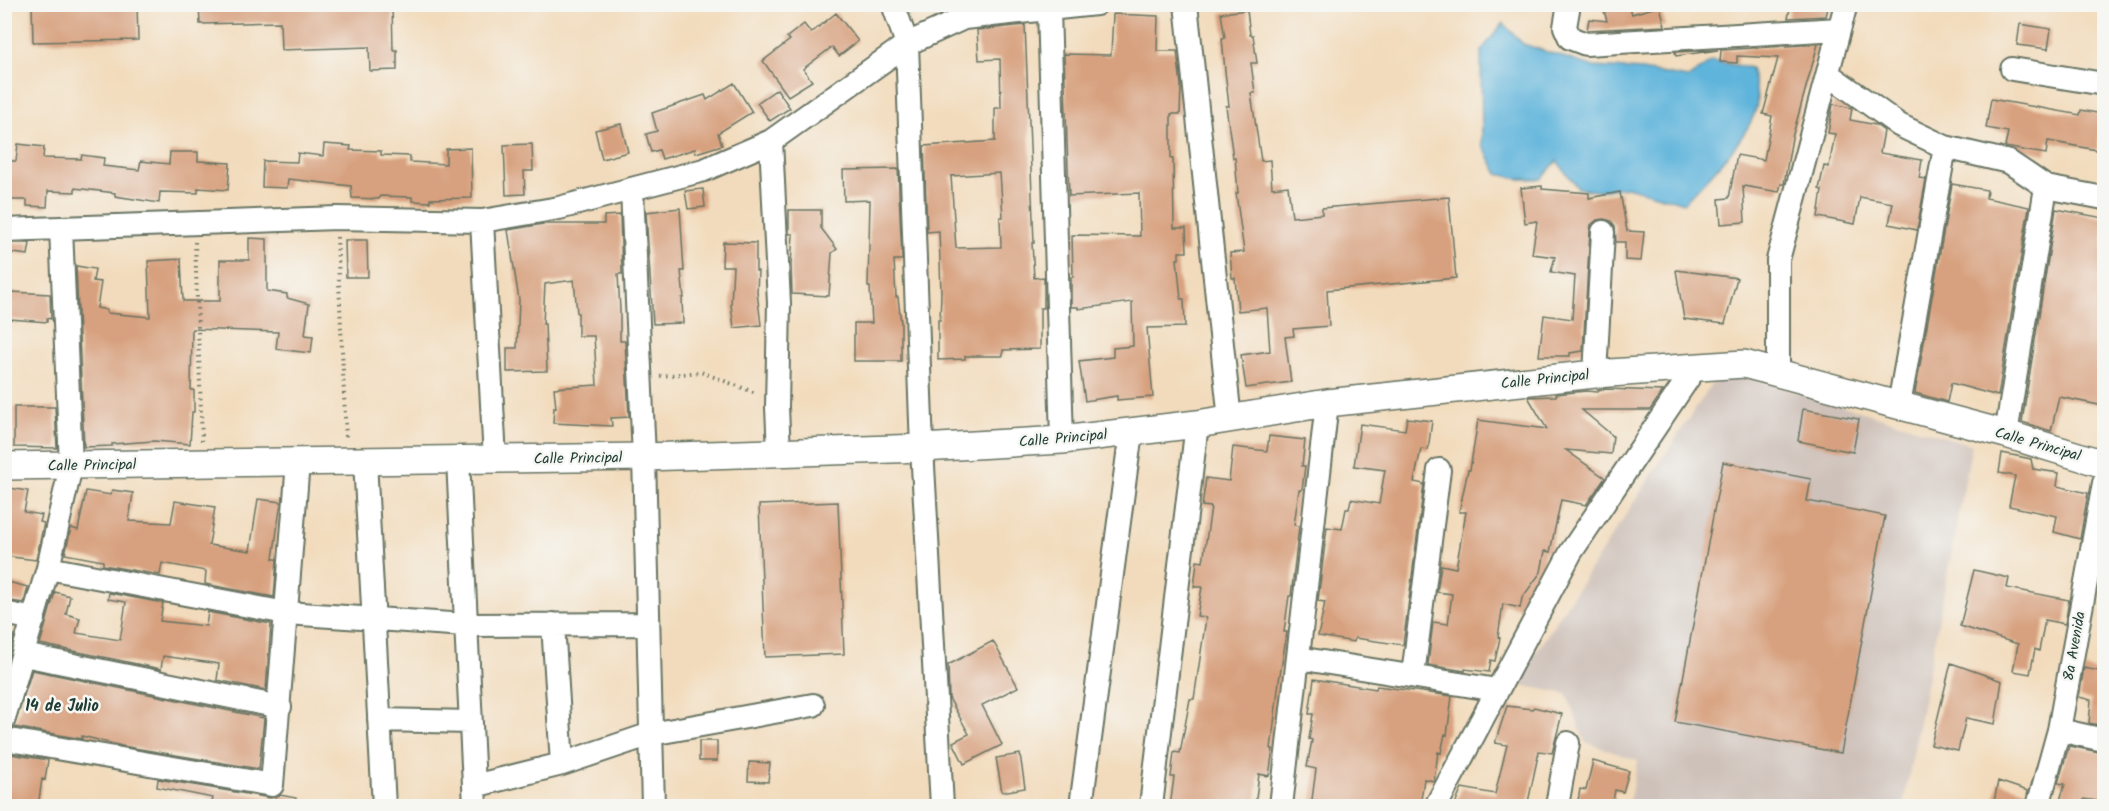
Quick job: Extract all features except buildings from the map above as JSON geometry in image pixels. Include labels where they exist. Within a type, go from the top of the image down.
[{"type":"street","points":[[893,4],[908,44],[922,448],[942,807]]},
{"type":"street","points":[[4,230],[337,218],[482,221],[559,208],[704,170],[771,141],[908,44],[964,18],[1096,4]]},
{"type":"street","points":[[1186,4],[1230,420]]},
{"type":"street","points":[[1569,4],[1565,27],[1570,38],[1586,44],[1839,28]]},
{"type":"street","points":[[1778,373],[1778,260],[1846,4]]},
{"type":"street","points":[[1048,9],[1062,440]]},
{"type":"street","points":[[2012,69],[2104,84]]},
{"type":"street","points":[[1828,74],[1899,124],[1945,147],[2009,162],[2046,187],[2104,198]]},
{"type":"street","points":[[771,141],[778,303],[779,453]]},
{"type":"street","points":[[1899,405],[1945,147]]},
{"type":"street","points":[[2006,434],[2046,187]]},
{"type":"street","points":[[632,190],[644,457],[653,807]]},
{"type":"street","points":[[482,221],[495,459]]},
{"type":"street","points":[[4,718],[48,568],[71,466],[61,228]]},
{"type":"street","points":[[1595,374],[1603,232]]},
{"type":"street","name":"Calle Principal","points":[[4,466],[644,457],[922,448],[1062,440],[1230,420],[1328,403],[1595,374],[1744,364],[2006,434],[2104,464]]},
{"type":"street","points":[[1436,807],[1571,552],[1695,368]]},
{"type":"street","points":[[1281,807],[1328,403]]},
{"type":"street","points":[[1151,807],[1197,424]]},
{"type":"street","points":[[1081,807],[1131,432]]},
{"type":"street","points":[[458,460],[475,796],[651,734],[813,705]]},
{"type":"street","points":[[356,461],[374,618],[384,807]]},
{"type":"street","points":[[4,739],[272,785],[298,462]]},
{"type":"street","points":[[1413,675],[1438,470]]},
{"type":"street","name":"8a Avenida","points":[[2038,807],[2059,729],[2104,483]]},
{"type":"street","points":[[48,568],[286,613],[466,625],[648,624]]},
{"type":"street","points":[[4,613],[34,619]]},
{"type":"street","points":[[553,624],[562,764]]},
{"type":"street","points":[[24,655],[280,707]]},
{"type":"street","points":[[1298,658],[1497,690]]},
{"type":"street","points":[[379,720],[471,722]]},
{"type":"street","points":[[2059,729],[2104,740]]},
{"type":"street","points":[[1557,807],[1568,743]]},
{"type":"path","points":[[337,218],[356,461]]},
{"type":"path","points":[[195,223],[203,464]]},
{"type":"path","points":[[640,377],[701,372],[750,392],[777,398]]},
{"type":"shaded area","points":[[1746,377],[1972,445],[1903,806],[1628,806],[1638,761],[1585,742],[1567,694],[1515,684],[1714,380]]},
{"type":"water","points":[[1503,23],[1523,44],[1594,67],[1642,70],[1688,78],[1712,61],[1751,68],[1757,97],[1754,113],[1739,141],[1684,203],[1627,187],[1596,191],[1578,188],[1557,161],[1541,179],[1520,179],[1498,174],[1482,144],[1481,51]]},
{"type":"district","name":"14 de Julio","points":[[62,705]]}]
